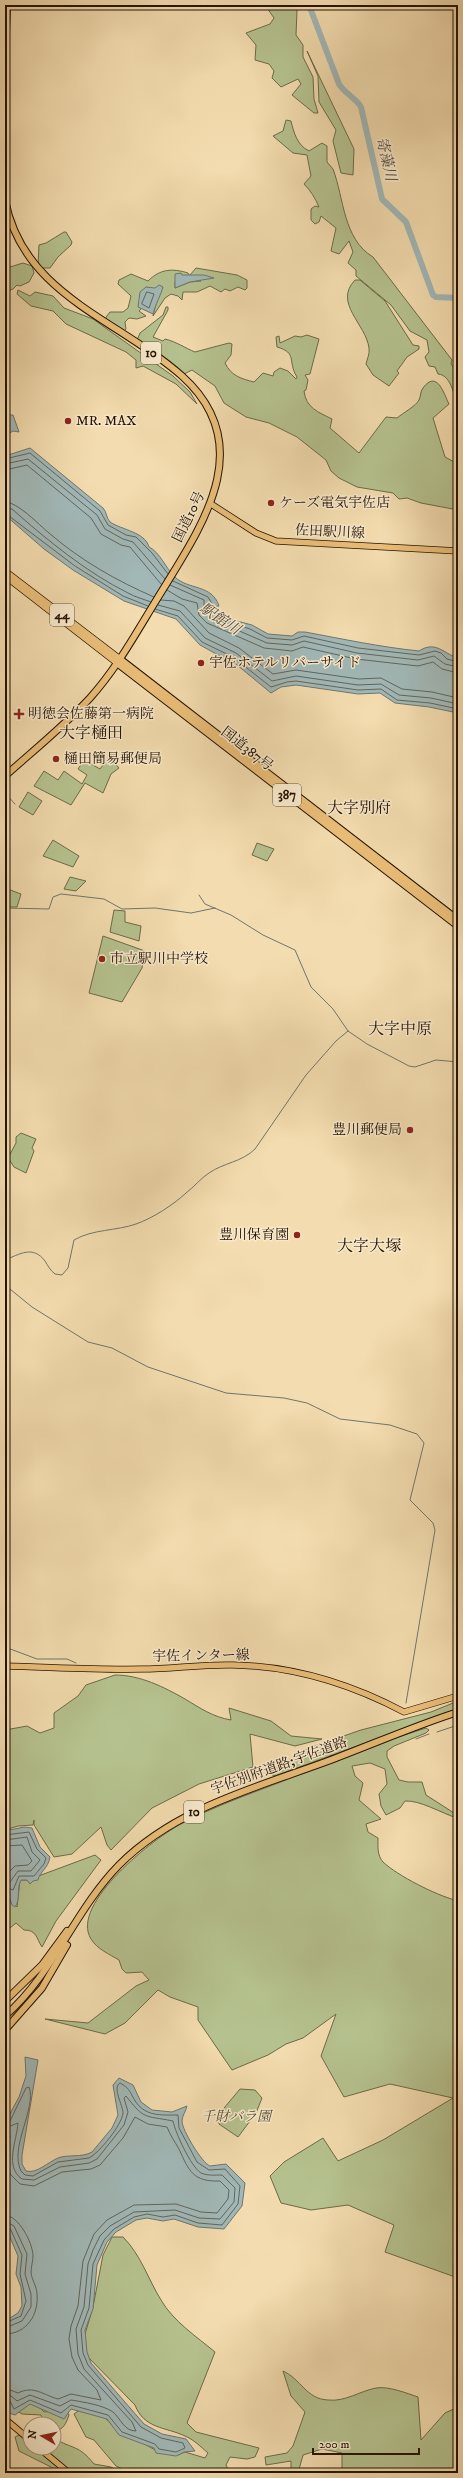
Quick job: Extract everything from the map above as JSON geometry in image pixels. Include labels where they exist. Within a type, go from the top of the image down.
[{"type":"highway","points":[[5,57],[6,5]]},
{"type":"highway","name":"国道10号","points":[[5,200],[17,237],[44,275],[74,300],[176,370],[202,399],[214,422],[219,448],[218,475],[211,504],[193,540],[118,661],[84,704],[5,776]]},
{"type":"highway","name":"国道387号","points":[[118,661],[458,920]]},
{"type":"highway","name":"国道387号","points":[[118,661],[458,926]]},
{"type":"highway","name":"宇佐別府道路;宇佐道路","points":[[5,2016],[41,1978],[90,1900],[108,1878],[142,1845],[189,1814],[458,1712]]},
{"type":"highway","points":[[5,2001],[42,1965],[90,1900]]},
{"type":"highway","points":[[5,2030],[45,1983],[90,1900]]},
{"type":"main road","name":"佐田駅川線","points":[[211,504],[256,533],[276,541],[458,551]]},
{"type":"main road","name":"44","points":[[5,571],[118,661]]},
{"type":"main road","name":"44","points":[[5,576],[118,661]]},
{"type":"main road","name":"宇佐インター線","points":[[5,1666],[132,1669],[210,1665],[258,1667],[325,1679],[363,1693],[404,1712],[458,1696]]},
{"type":"main road","points":[[5,2419],[22,2433]]},
{"type":"main road","points":[[49,2456],[69,2473]]},
{"type":"green space","points":[[265,5],[295,5],[297,10],[296,35],[303,45],[303,57],[313,77],[314,99],[318,113],[314,113],[292,95],[301,84],[298,79],[281,87],[272,78],[274,71],[269,64],[255,60],[256,45],[246,33],[270,24],[274,18]]},
{"type":"green space","points":[[307,51],[354,149],[353,175],[341,173],[333,141],[336,130],[319,102],[318,76]]},
{"type":"green space","points":[[286,120],[291,121],[293,130],[299,142],[309,151],[322,143],[327,146],[327,162],[333,169],[346,217],[356,240],[363,249],[373,257],[452,360],[451,364],[458,373],[458,410],[452,388],[447,378],[438,374],[435,367],[429,366],[425,357],[429,352],[427,340],[410,331],[391,305],[356,276],[356,270],[348,263],[353,252],[349,241],[339,254],[331,251],[336,228],[321,216],[319,222],[315,224],[311,220],[311,209],[315,206],[319,207],[313,195],[304,184],[311,176],[307,155],[293,153],[273,136],[283,131]]},
{"type":"green space","points":[[66,232],[72,242],[71,245],[58,257],[50,268],[42,268],[38,265],[39,245],[46,243]]},
{"type":"green space","points":[[23,263],[32,266],[34,273],[29,282],[20,286],[17,285],[13,289],[5,292],[5,264],[10,267]]},
{"type":"green space","points":[[196,268],[237,275],[247,280],[247,288],[245,290],[238,287],[230,291],[225,289],[221,292],[210,286],[197,292],[183,292],[182,300],[178,296],[171,294],[165,298],[153,316],[158,295],[162,291],[146,287],[141,292],[143,307],[139,311],[146,316],[137,319],[129,318],[125,322],[126,329],[124,331],[106,320],[106,317],[110,312],[123,312],[128,308],[131,296],[118,284],[119,280],[131,274],[148,281],[157,274],[171,270],[188,273],[190,276],[175,282],[175,288],[190,282],[201,281],[190,275]]},
{"type":"green space","points":[[355,280],[360,280],[385,301],[413,345],[419,346],[419,349],[407,357],[397,371],[399,373],[389,386],[373,375],[366,364],[369,354],[367,339],[353,314],[347,297],[349,289]]},
{"type":"green space","points":[[18,290],[30,296],[35,292],[53,296],[64,308],[93,319],[173,376],[190,392],[197,404],[176,384],[143,366],[136,368],[136,360],[126,352],[66,324],[53,311],[31,306],[17,294]]},
{"type":"green space","points":[[166,307],[168,307],[168,310],[153,337],[163,341],[165,339],[169,340],[195,352],[229,343],[232,344],[231,355],[225,363],[227,367],[237,376],[254,382],[263,373],[273,376],[274,372],[280,368],[288,371],[296,379],[297,377],[290,355],[288,352],[277,347],[276,337],[279,336],[280,343],[295,336],[301,337],[307,335],[319,339],[310,374],[305,375],[308,380],[306,390],[304,391],[305,397],[307,402],[314,409],[332,419],[330,428],[359,453],[386,417],[397,418],[417,402],[420,398],[422,390],[428,383],[432,381],[436,382],[449,404],[433,418],[445,457],[458,464],[458,510],[421,503],[407,498],[399,499],[393,493],[357,487],[339,478],[331,471],[326,460],[297,437],[269,423],[246,417],[224,403],[215,386],[192,370],[184,374],[137,340],[140,333],[163,315]]},
{"type":"green space","points":[[109,757],[119,768],[111,774],[103,793],[85,783],[71,805],[34,786],[44,771],[58,780],[64,771],[82,784],[87,775],[78,769],[84,760],[100,769]]},
{"type":"green space","points":[[28,792],[42,801],[33,815],[19,807]]},
{"type":"green space","points":[[53,840],[79,856],[73,867],[43,856]]},
{"type":"green space","points":[[257,843],[274,849],[267,861],[252,855]]},
{"type":"green space","points":[[70,877],[86,881],[76,891],[64,889]]},
{"type":"green space","points":[[5,888],[21,894],[17,907],[5,907]]},
{"type":"green space","points":[[114,910],[125,911],[125,922],[141,926],[139,941],[110,932]]},
{"type":"green space","points":[[103,936],[145,951],[142,968],[122,1002],[89,993]]},
{"type":"green space","points":[[21,1133],[36,1139],[32,1148],[34,1151],[26,1173],[14,1167],[8,1158],[16,1143],[16,1137]]},
{"type":"green space","points":[[115,1675],[134,1677],[152,1682],[218,1717],[231,1720],[229,1708],[271,1721],[291,1736],[322,1739],[295,1746],[250,1734],[253,1767],[199,1784],[152,1808],[111,1850],[107,1845],[101,1827],[72,1854],[54,1857],[34,1825],[34,1820],[33,1825],[18,1826],[5,1830],[5,1730],[27,1726],[40,1733],[54,1728],[54,1713],[78,1696],[86,1685]]},
{"type":"green space","points":[[458,1701],[458,1709],[275,1776],[268,1773],[309,1748],[361,1730],[431,1712]]},
{"type":"green space","points":[[426,1728],[429,1730],[426,1733],[394,1746],[387,1751],[387,1757],[399,1780],[408,1782],[422,1782],[426,1795],[454,1813],[457,1818],[411,1801],[405,1801],[400,1808],[386,1815],[381,1806],[379,1794],[387,1784],[385,1769],[370,1763],[352,1766],[355,1776],[363,1783],[359,1800],[381,1819],[366,1824],[368,1832],[378,1838],[379,1854],[383,1862],[407,1879],[447,1898],[455,1900],[458,1897],[458,2278],[385,2252],[394,2225],[348,2205],[311,2210],[281,2203],[270,2176],[284,2162],[323,2138],[338,2161],[383,2140],[453,2098],[390,2084],[344,2097],[321,2056],[336,2014],[303,2038],[286,2044],[268,2055],[232,2070],[198,2020],[198,2007],[170,1997],[158,1990],[125,2023],[105,2034],[45,2019],[88,2023],[136,1986],[149,1980],[142,1972],[126,1973],[122,1969],[119,1960],[96,1946],[91,1939],[88,1924],[92,1908],[103,1890],[136,1856],[154,1842],[170,1830],[221,1805],[373,1746]]},
{"type":"green space","points":[[95,1855],[101,1860],[56,1921],[42,1947],[34,1933],[24,1930],[16,1923],[5,1932],[5,1889],[9,1899],[17,1907],[20,1880],[27,1880],[30,1883],[33,1878]]},
{"type":"green space","name":"千財バラ園","points":[[240,2089],[255,2090],[262,2098],[256,2113],[238,2137],[219,2124],[219,2114]]},
{"type":"green space","points":[[112,2237],[123,2237],[140,2259],[156,2292],[166,2308],[186,2328],[215,2352],[187,2423],[196,2432],[259,2448],[255,2457],[247,2459],[230,2457],[226,2465],[228,2469],[244,2473],[131,2473],[116,2466],[94,2440],[86,2437],[74,2414],[81,2409],[105,2418],[116,2428],[157,2451],[178,2455],[185,2452],[205,2458],[208,2453],[188,2437],[156,2426],[144,2419],[135,2405],[87,2356],[83,2341],[93,2307],[103,2255]]},
{"type":"green space","points":[[283,2371],[295,2379],[314,2396],[320,2399],[334,2400],[346,2398],[376,2388],[397,2390],[418,2397],[421,2440],[445,2413],[458,2407],[458,2473],[342,2473],[342,2453],[322,2449],[303,2455],[298,2473],[291,2473],[291,2461],[266,2465],[265,2457],[287,2453],[293,2446],[305,2412],[291,2396]]},
{"type":"green space","points":[[26,2402],[36,2403],[44,2412],[66,2410],[69,2415],[62,2428],[62,2416],[41,2416],[22,2414],[19,2412]]},
{"type":"green space","points":[[19,2435],[22,2437],[22,2452],[19,2451],[15,2437]]},
{"type":"green space","points":[[62,2442],[84,2453],[94,2464],[111,2467],[120,2473],[71,2473],[52,2456],[62,2456]]},
{"type":"green space","points":[[29,2456],[46,2456],[68,2473],[63,2473]]},
{"type":"water","points":[[181,273],[182,275],[204,275],[214,278],[190,282],[175,288],[175,274]]},
{"type":"water","points":[[159,285],[163,287],[153,314],[138,307],[140,292],[146,287],[155,288]]},
{"type":"water","points":[[5,409],[10,415],[13,415],[19,432],[13,431],[5,436]]},
{"type":"water","name":"駅館川","points":[[30,448],[103,508],[110,522],[143,538],[175,577],[186,584],[211,594],[216,599],[219,606],[212,607],[233,620],[252,625],[268,634],[292,636],[298,632],[305,632],[419,651],[425,648],[435,647],[458,658],[458,713],[429,707],[395,703],[380,693],[358,694],[296,685],[281,687],[271,693],[231,660],[229,661],[200,645],[176,619],[124,601],[73,570],[44,549],[5,515],[5,456]]},
{"type":"water","points":[[24,1827],[32,1828],[40,1847],[50,1857],[48,1864],[40,1874],[38,1880],[33,1881],[30,1884],[27,1880],[21,1880],[18,1901],[15,1907],[12,1905],[5,1885],[5,1831]]},
{"type":"water","points":[[25,2057],[38,2060],[22,2155],[22,2164],[26,2171],[34,2171],[58,2158],[84,2155],[92,2152],[112,2128],[118,2115],[113,2085],[119,2078],[133,2085],[141,2102],[152,2110],[172,2112],[187,2106],[182,2119],[183,2125],[202,2159],[210,2166],[226,2164],[245,2183],[242,2206],[224,2229],[198,2227],[174,2219],[163,2221],[147,2218],[136,2220],[116,2232],[107,2242],[97,2265],[93,2309],[85,2330],[87,2352],[91,2363],[144,2424],[162,2434],[186,2439],[195,2451],[184,2452],[176,2456],[156,2453],[154,2448],[119,2435],[107,2419],[71,2409],[64,2419],[62,2416],[57,2416],[30,2404],[15,2415],[9,2413],[5,2395],[5,2321],[18,2313],[22,2306],[21,2287],[16,2274],[18,2256],[5,2226],[5,2123],[19,2097],[26,2076]]},
{"type":"waterway","name":"寄藻川","points":[[309,5],[339,84],[361,107],[382,199],[406,222],[433,295],[436,297],[458,298]]},
{"type":"waterway","points":[[5,793],[15,804]]},
{"type":"waterway","points":[[5,908],[49,909],[53,897],[61,894],[104,899],[122,909],[155,908],[191,913],[215,908]]},
{"type":"waterway","points":[[199,895],[205,904],[231,915],[263,935],[295,950],[311,987],[333,1009],[348,1031],[367,1044],[409,1066],[415,1067],[436,1060],[458,1062]]},
{"type":"waterway","points":[[5,1260],[21,1253],[36,1253],[45,1261],[55,1274],[62,1275],[68,1268],[74,1240],[81,1236],[136,1224],[149,1218],[175,1202],[209,1173],[250,1153],[255,1149],[306,1075],[336,1041],[348,1031]]},
{"type":"waterway","points":[[5,1285],[32,1307],[88,1342],[112,1348],[148,1367],[226,1393],[284,1398],[307,1403],[340,1419],[390,1425],[417,1434],[424,1443],[410,1500],[433,1523],[435,1530],[406,1703]]},
{"type":"waterway","points":[[5,1647],[37,1659],[67,1659],[76,1663]]},
{"type":"waterway","points":[[437,1732],[458,1725]]},
{"type":"waterway","points":[[416,1739],[429,1734]]},
{"type":"place","name":"MR. MAX","points":[[68,421]]},
{"type":"place","name":"ケーズ電気宇佐店","points":[[271,503]]},
{"type":"place","name":"宇佐ホテルリバーサイド","points":[[201,663]]},
{"type":"place","name":"明徳会佐藤第一病院","points":[[19,714]]},
{"type":"place","name":"樋田簡易郵便局","points":[[56,759]]},
{"type":"place","name":"市立駅川中学校","points":[[102,959]]},
{"type":"place","name":"豊川郵便局","points":[[410,1130]]},
{"type":"place","name":"豊川保育園","points":[[297,1235]]},
{"type":"district","name":"大字樋田","points":[[91,733]]},
{"type":"district","name":"大字別府","points":[[359,808]]},
{"type":"district","name":"大字中原","points":[[400,1029]]},
{"type":"district","name":"大字大塚","points":[[369,1246]]}]
